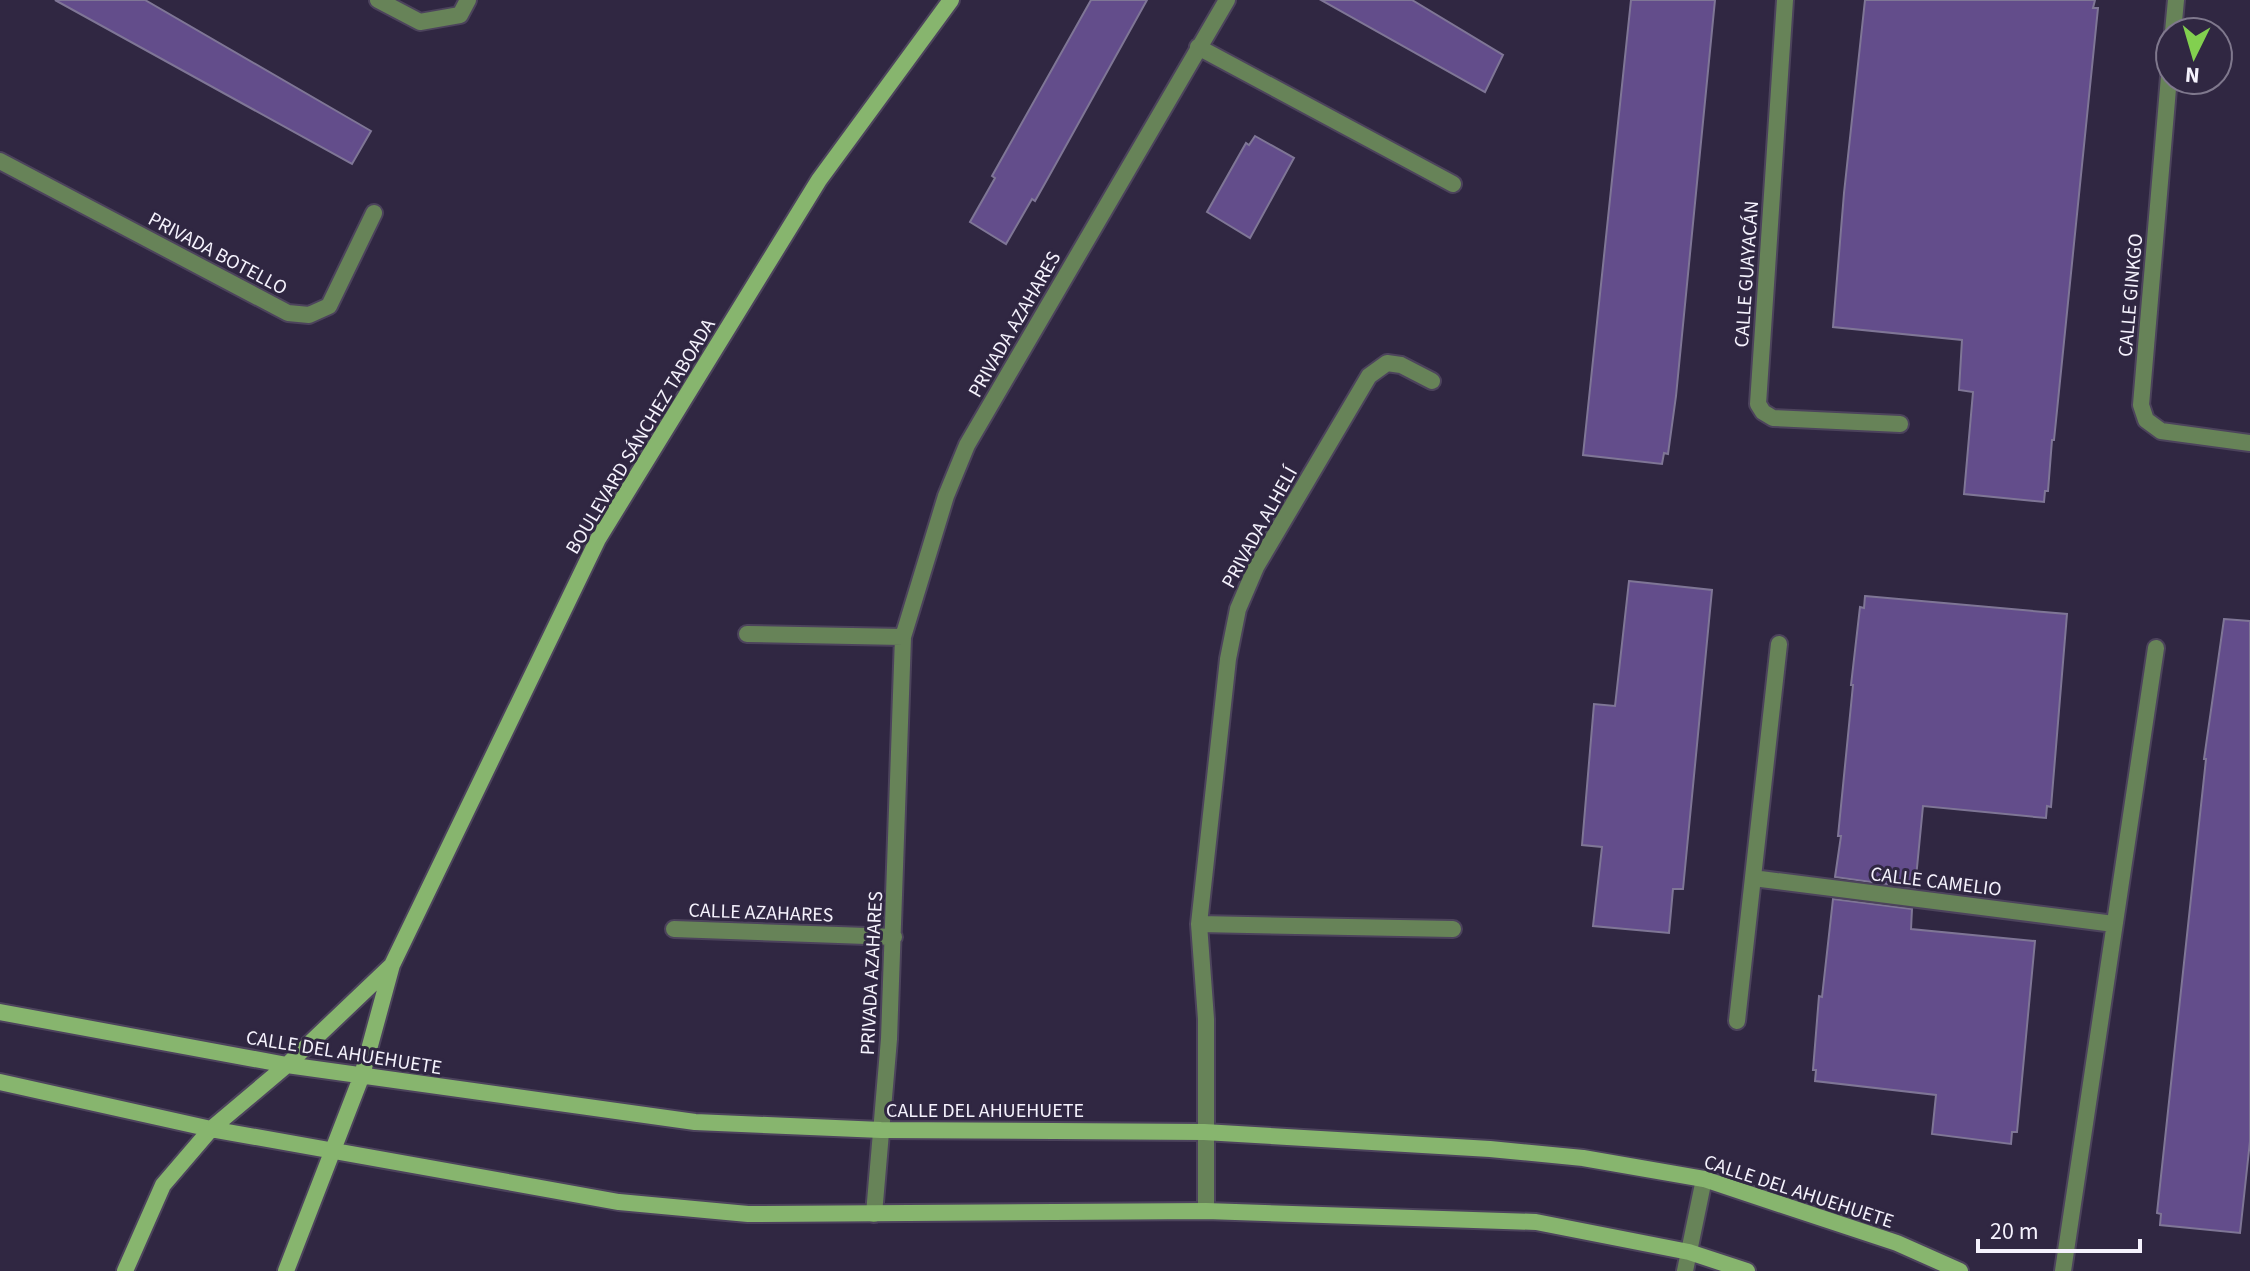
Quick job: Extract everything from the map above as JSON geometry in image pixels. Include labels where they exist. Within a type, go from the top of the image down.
[{"type":"street","points":[[378,0],[420,22],[460,15],[468,0]]},
{"type":"street","name":"BOULEVARD SÁNCHEZ TABOADA","points":[[392,965],[598,539],[819,180],[951,0]]},
{"type":"street","name":"PRIVADA AZAHARES","points":[[874,1214],[894,937],[903,637],[946,496],[967,445],[1227,0]]},
{"type":"street","name":"CALLE GUAYACÁN","points":[[1785,0],[1758,404],[1763,412],[1773,418],[1900,424]]},
{"type":"street","points":[[1198,47],[1453,184]]},
{"type":"street","name":"CALLE GINKGO","points":[[2167,96],[2141,405],[2146,420],[2161,431],[2250,443]]},
{"type":"street","name":"PRIVADA BOTELLO","points":[[0,161],[288,313],[309,315],[329,306],[374,213]]},
{"type":"street","name":"PRIVADA ALHELÍ","points":[[1206,1211],[1206,1019],[1199,924],[1228,659],[1238,609],[1256,567],[1369,376],[1387,363],[1401,365],[1432,381]]},
{"type":"street","points":[[747,634],[903,637]]},
{"type":"street","points":[[1737,1021],[1779,644]]},
{"type":"street","points":[[2063,1271],[2156,648]]},
{"type":"street","name":"CALLE CAMELIO","points":[[1753,878],[2114,924]]},
{"type":"street","points":[[1199,924],[1453,929]]},
{"type":"street","name":"CALLE AZAHARES","points":[[674,929],[894,937]]},
{"type":"street","points":[[125,1271],[163,1185],[211,1129],[287,1065],[392,965]]},
{"type":"street","points":[[286,1271],[362,1075],[392,965]]},
{"type":"street","name":"CALLE DEL AHUEHUETE","points":[[0,1012],[287,1065],[695,1122],[881,1130],[1204,1132],[1505,1150],[1583,1158],[1704,1179],[1897,1243],[1960,1271]]},
{"type":"street","points":[[0,1082],[211,1129],[619,1202],[748,1214],[1206,1211],[1536,1222],[1689,1252],[1747,1271]]},
{"type":"street","points":[[1685,1271],[1704,1179]]},
{"type":"building","points":[[55,0],[145,0],[371,131],[352,164]]},
{"type":"building","points":[[1091,0],[1147,0],[1035,201],[1032,199],[1006,244],[970,222],[995,178],[992,176]]},
{"type":"building","points":[[1321,0],[1412,0],[1503,55],[1485,92]]},
{"type":"building","points":[[1631,0],[1715,0],[1676,396],[1668,454],[1664,453],[1662,464],[1583,455]]},
{"type":"building","points":[[1865,0],[2095,0],[2093,8],[2098,8],[2054,440],[2044,502],[1964,494],[1973,392],[1959,390],[1962,340],[1833,327]]},
{"type":"building","points":[[1255,136],[1294,158],[1250,238],[1207,212],[1246,143],[1249,145]]},
{"type":"building","points":[[1629,581],[1712,590],[1683,889],[1673,889],[1669,933],[1593,926],[1602,847],[1582,845],[1594,704],[1615,706]]},
{"type":"building","points":[[1865,596],[2067,614],[2051,807],[2047,806],[2046,818],[1923,806],[1915,888],[1835,877],[1841,836],[1838,836],[1851,685],[1860,607],[1864,608]]},
{"type":"building","points":[[2224,619],[2250,621],[2250,1141],[2240,1233],[2160,1225],[2161,1214],[2157,1213],[2204,759]]},
{"type":"building","points":[[1833,899],[1912,909],[1911,929],[2035,941],[2017,1132],[2012,1132],[2011,1144],[1932,1134],[1936,1095],[1815,1081],[1816,1070],[1813,1070],[1819,996],[1822,997]]}]
